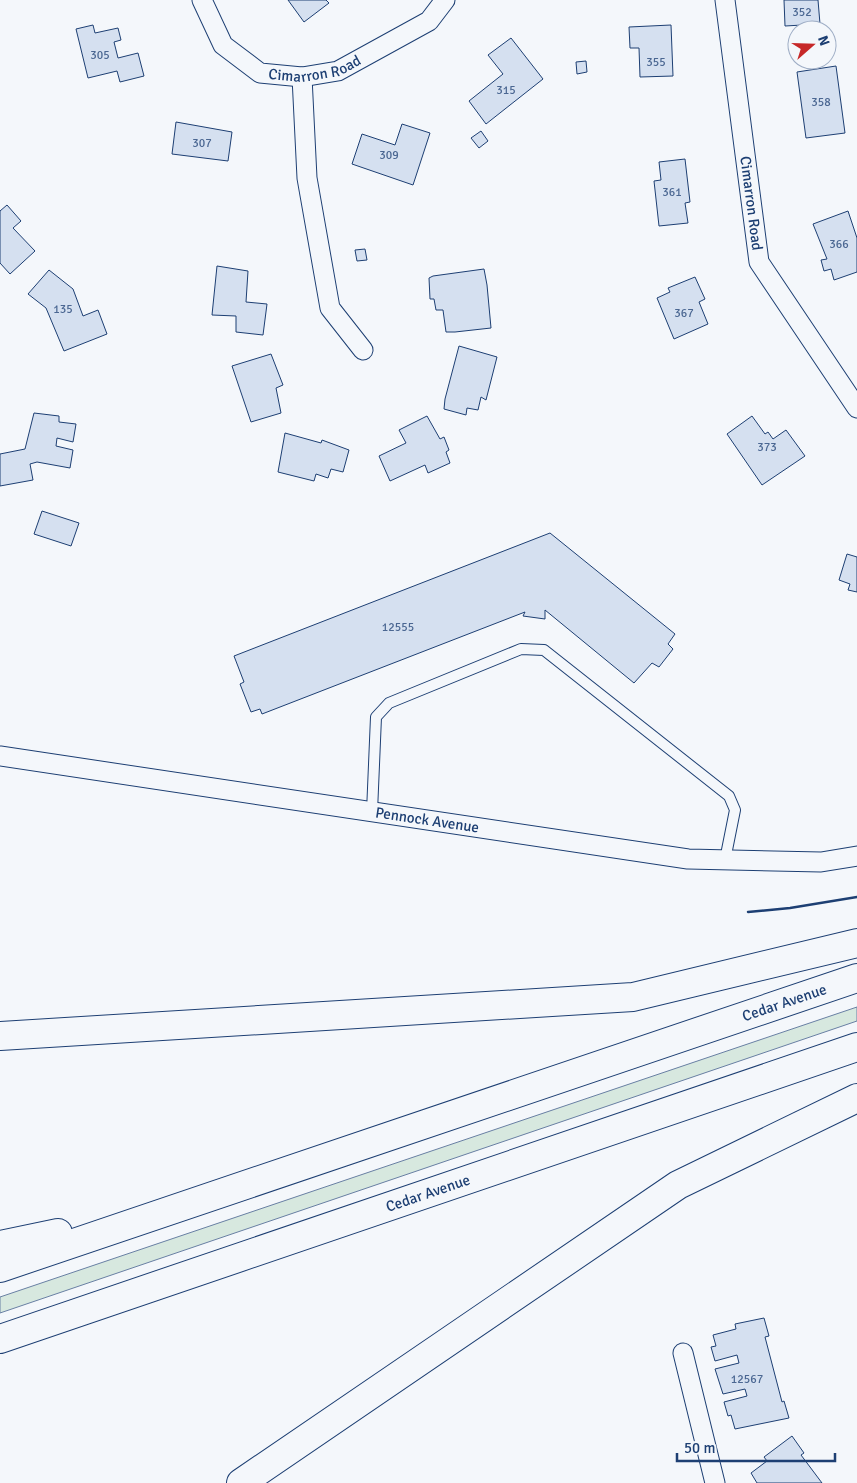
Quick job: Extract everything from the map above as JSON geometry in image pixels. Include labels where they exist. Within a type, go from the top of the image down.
[{"type":"highway","points":[[0,1036],[633,997],[857,943]]},
{"type":"highway","name":"Cedar Avenue","points":[[0,1268],[857,978]]},
{"type":"highway","name":"Cedar Avenue","points":[[0,1339],[857,1046]]},
{"type":"highway","points":[[240,1483],[678,1185],[857,1098]]},
{"type":"highway","points":[[0,1244],[174,1208]]},
{"type":"street","name":"Cimarron Road","points":[[202,0],[223,45],[260,73],[302,77],[338,71],[429,21],[445,0]]},
{"type":"street","name":"Cimarron Road","points":[[725,0],[759,262],[857,408]]},
{"type":"street","points":[[302,77],[306,178],[330,308],[363,350]]},
{"type":"street","name":"Pennock Avenue","points":[[0,756],[688,859],[822,862],[857,856]]},
{"type":"street","points":[[683,1353],[715,1483]]},
{"type":"lane","points":[[372,812],[376,716],[389,703],[521,649],[544,650],[729,796],[736,810],[725,860]]},
{"type":"shaded area","points":[[857,1007],[857,1021],[0,1313],[0,1297]]},
{"type":"building","points":[[288,0],[326,0],[329,3],[304,22]]},
{"type":"building","points":[[784,0],[818,0],[820,20],[787,20],[787,26],[785,26]]},
{"type":"building","points":[[93,25],[95,33],[118,28],[121,40],[114,42],[118,58],[138,53],[144,76],[120,82],[117,71],[88,78],[76,29]]},
{"type":"building","points":[[671,25],[673,76],[640,77],[639,48],[630,48],[629,27]]},
{"type":"building","points":[[511,38],[543,79],[486,124],[469,101],[503,74],[488,55]]},
{"type":"building","points":[[586,61],[587,72],[577,74],[576,62]]},
{"type":"building","points":[[837,70],[845,133],[806,138],[797,72]]},
{"type":"building","points":[[176,122],[232,132],[228,161],[172,154]]},
{"type":"building","points":[[402,124],[430,133],[413,185],[352,164],[362,134],[395,145]]},
{"type":"building","points":[[481,131],[488,141],[479,148],[471,138]]},
{"type":"building","points":[[685,159],[690,202],[685,203],[688,223],[659,226],[654,181],[661,180],[659,162]]},
{"type":"building","points":[[7,205],[21,221],[13,228],[35,251],[10,274],[0,263],[0,211]]},
{"type":"building","points":[[848,211],[857,238],[857,272],[834,280],[831,269],[824,271],[821,260],[827,259],[813,224]]},
{"type":"building","points":[[365,249],[367,260],[357,261],[355,250]]},
{"type":"building","points":[[217,266],[248,271],[246,302],[267,304],[263,335],[236,332],[236,316],[212,315]]},
{"type":"building","points":[[484,269],[491,328],[446,332],[443,310],[436,310],[434,299],[430,299],[429,278]]},
{"type":"building","points":[[49,270],[73,289],[83,316],[98,310],[107,334],[64,351],[46,308],[28,294]]},
{"type":"building","points":[[695,277],[705,299],[699,302],[708,324],[674,339],[657,298],[670,292],[668,288]]},
{"type":"building","points":[[459,346],[497,357],[486,400],[481,397],[478,410],[467,408],[466,415],[444,409]]},
{"type":"building","points":[[271,354],[283,385],[276,388],[281,413],[251,422],[232,366]]},
{"type":"building","points":[[34,413],[59,416],[59,422],[76,424],[73,442],[57,438],[56,446],[73,450],[70,468],[37,462],[30,464],[33,480],[0,486],[0,454],[25,449]]},
{"type":"building","points":[[427,416],[440,439],[444,437],[449,450],[446,452],[450,463],[428,473],[425,465],[390,481],[379,456],[406,443],[399,430]]},
{"type":"building","points":[[752,416],[765,434],[768,432],[773,439],[786,430],[805,456],[762,485],[727,434]]},
{"type":"building","points":[[285,433],[321,443],[322,440],[349,450],[343,472],[331,469],[328,478],[316,474],[314,481],[278,472]]},
{"type":"building","points":[[42,511],[79,523],[71,546],[34,534]]},
{"type":"building","points":[[550,533],[675,634],[668,644],[673,649],[659,667],[652,663],[634,683],[545,610],[545,619],[523,616],[525,612],[262,714],[260,709],[251,712],[240,684],[244,682],[234,656]]},
{"type":"building","points":[[847,554],[857,557],[857,592],[848,590],[850,584],[839,580]]},
{"type":"building","points":[[764,1318],[769,1336],[765,1337],[782,1402],[784,1401],[789,1418],[735,1429],[731,1415],[728,1416],[724,1402],[747,1396],[745,1389],[723,1394],[715,1369],[739,1363],[737,1355],[715,1361],[711,1347],[716,1346],[713,1335],[736,1329],[735,1324]]},
{"type":"building","points":[[792,1436],[804,1453],[801,1455],[822,1483],[757,1483],[751,1473],[767,1461],[764,1457]]},
{"type":"wall","points":[[748,912],[790,908],[857,897]]}]
